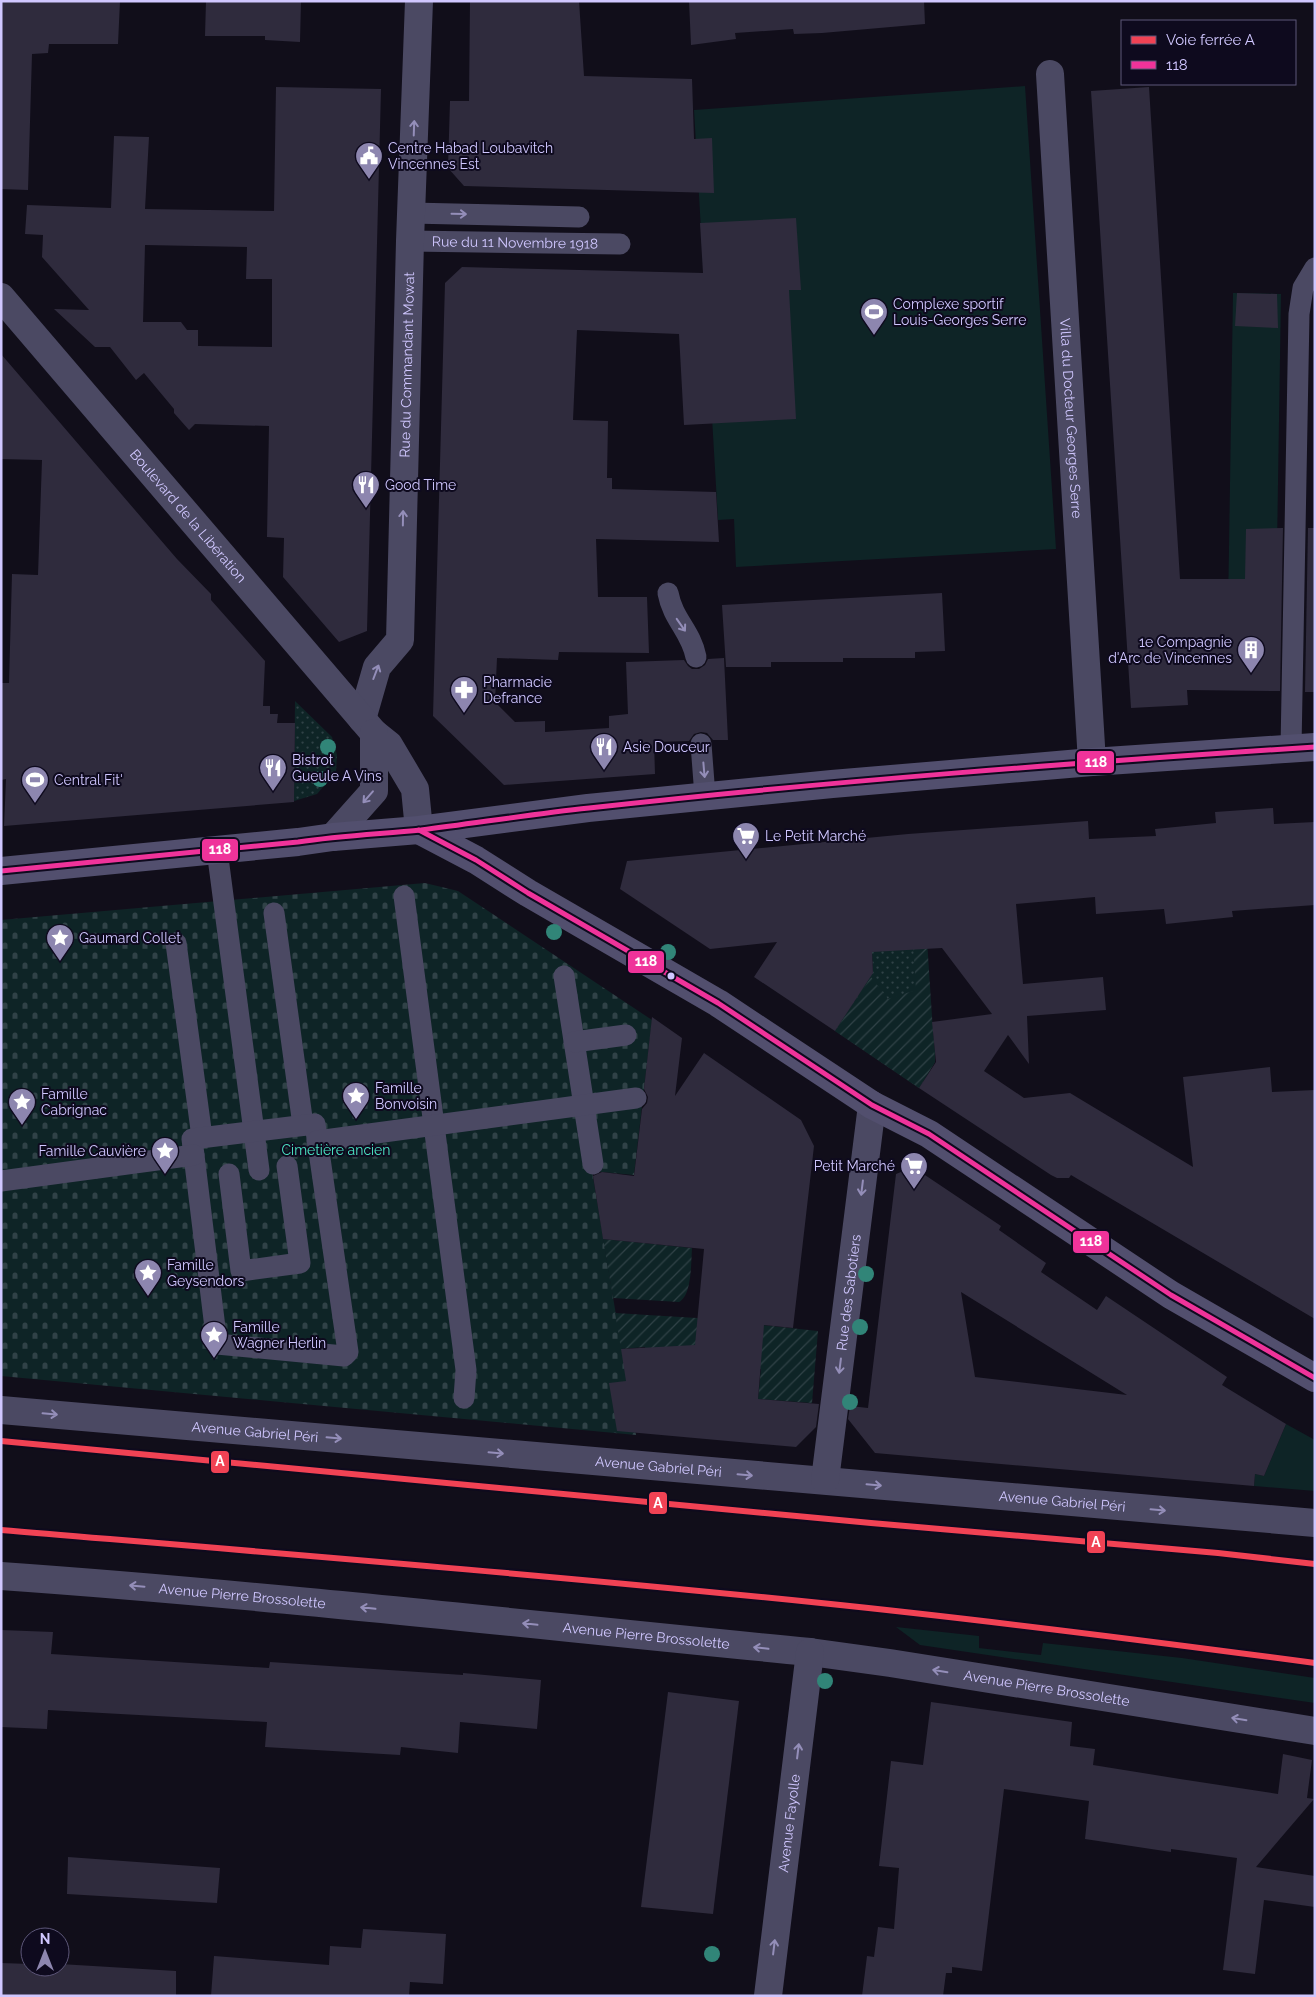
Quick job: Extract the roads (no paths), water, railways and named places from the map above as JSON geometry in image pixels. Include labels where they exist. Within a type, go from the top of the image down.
[{"type":"main road","points":[[1,871],[419,830],[588,808],[705,796],[1092,762],[1303,747]]},
{"type":"main road","points":[[419,830],[476,860],[528,893],[718,1002],[872,1105],[929,1134],[1172,1295],[1315,1378]]},
{"type":"street","name":"Rue du Commandant Mowat","points":[[368,726],[377,667],[400,640],[410,241],[419,1]]},
{"type":"street","name":"Villa du Docteur Georges Serre","points":[[1050,74],[1092,762]]},
{"type":"street","name":"Boulevard de la Libération","points":[[1,296],[368,726],[389,745],[414,789],[419,830]]},
{"type":"street","points":[[333,837],[374,791],[368,726]]},
{"type":"street","name":"Rue des Sabotiers","points":[[825,1480],[872,1105]]},
{"type":"street","name":"Avenue Gabriel Péri","points":[[1,1410],[1315,1524]]},
{"type":"street","name":"Avenue Pierre Brossolette","points":[[1,1576],[295,1600],[810,1652],[1315,1731]]},
{"type":"street","name":"Avenue Fayolle","points":[[768,1996],[810,1652]]},
{"type":"lane","points":[[411,213],[578,216]]},
{"type":"lane","name":"Rue du 11 Novembre 1918","points":[[410,241],[620,244]]},
{"type":"lane","points":[[1303,747],[1299,314],[1303,288],[1315,268]]},
{"type":"lane","points":[[668,593],[674,615],[691,640],[696,657]]},
{"type":"lane","points":[[702,744],[705,796]]},
{"type":"lane","points":[[217,850],[259,1170]]},
{"type":"lane","points":[[404,896],[466,1370],[464,1398]]},
{"type":"lane","points":[[274,913],[303,1125]]},
{"type":"lane","points":[[1,1181],[198,1146],[254,1132],[315,1124],[348,1352],[344,1356],[217,1344],[197,1178],[198,1146],[176,944]]},
{"type":"lane","points":[[564,976],[593,1164]]},
{"type":"lane","points":[[574,1042],[626,1035]]},
{"type":"lane","points":[[317,1141],[636,1098]]},
{"type":"lane","points":[[197,1178],[320,1162]]},
{"type":"lane","points":[[229,1174],[241,1271],[280,1266],[300,1263],[287,1166]]},
{"type":"rail line","name":"A","points":[[1,1441],[871,1523],[1218,1553],[1315,1564]]},
{"type":"rail line","name":"A","points":[[1,1530],[514,1574],[821,1603],[945,1616],[1315,1663]]},
{"type":"place","name":"Centre Habad Loubavitch Vincennes Est","points":[[369,180]]},
{"type":"place","name":"Complexe sportif Louis-Georges Serre","points":[[874,336]]},
{"type":"place","name":"Good Time","points":[[366,509]]},
{"type":"place","name":"1e Compagnie d'Arc de Vincennes","points":[[1251,674]]},
{"type":"place","name":"Pharmacie Defrance","points":[[464,714]]},
{"type":"place","name":"Asie Douceur","points":[[604,771]]},
{"type":"place","name":"Bistrot Gueule A Vins","points":[[273,792]]},
{"type":"place","name":"Central Fit'","points":[[35,804]]},
{"type":"place","name":"Le Petit Marché","points":[[746,860]]},
{"type":"place","name":"Gaumard Collet","points":[[60,962]]},
{"type":"place","name":"Famille Bonvoisin","points":[[356,1120]]},
{"type":"place","name":"Famille Cabrignac","points":[[22,1126]]},
{"type":"place","name":"Famille Cauvière","points":[[165,1175]]},
{"type":"place","name":"Petit Marché","points":[[914,1190]]},
{"type":"place","name":"Famille Geysendors","points":[[148,1297]]},
{"type":"place","name":"Famille Wagner Herlin","points":[[214,1359]]},
{"type":"park label","name":"Cimetière ancien","points":[[336,1150]]}]
